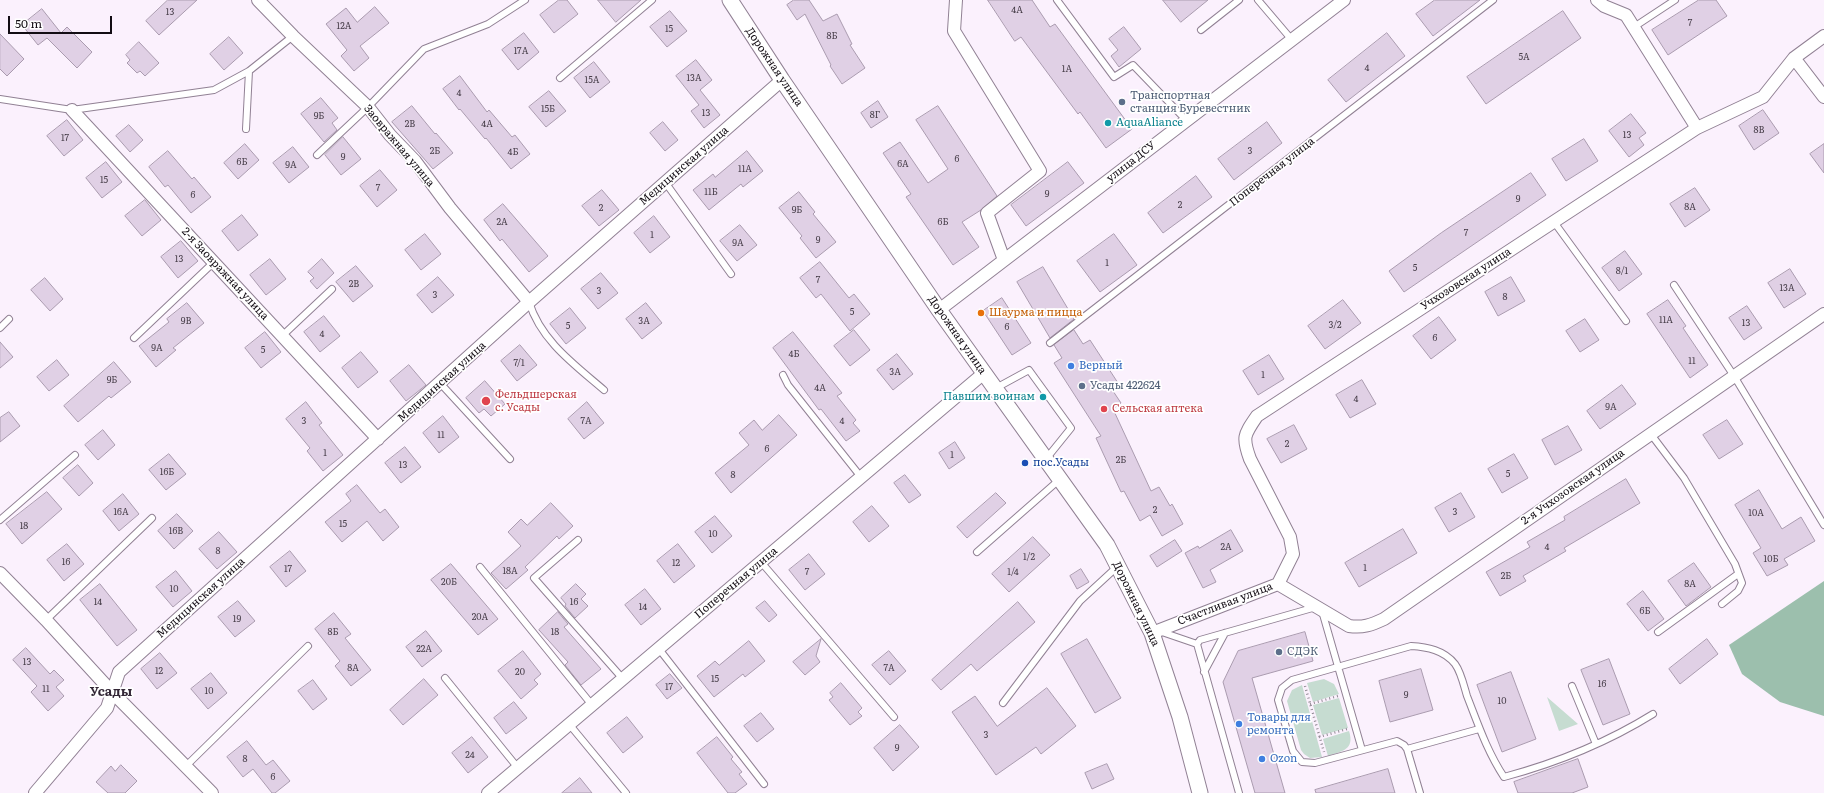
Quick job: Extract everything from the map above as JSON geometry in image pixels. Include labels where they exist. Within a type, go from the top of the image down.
[{"type":"street","name":"Заовражная улица","points":[[258,0],[293,36],[368,107],[390,135],[415,161],[450,208],[529,302]]},
{"type":"street","name":"Дорожная улица","points":[[730,0],[782,80],[939,310],[1045,461],[1107,545],[1155,632],[1200,793]]},
{"type":"street","points":[[956,0],[954,31],[1040,171],[987,213],[1004,260]]},
{"type":"street","name":"улица ДСУ","points":[[939,310],[1344,0]]},
{"type":"street","points":[[1596,0],[1604,6],[1626,15],[1697,128]]},
{"type":"street","name":"Учхозовская улица","points":[[1278,584],[1293,554],[1290,537],[1250,459],[1245,445],[1246,432],[1257,416],[1697,128],[1763,97],[1794,58],[1824,36]]},
{"type":"street","points":[[1794,58],[1824,97]]},
{"type":"street","name":"Медицинская улица","points":[[35,793],[107,708],[119,672],[529,302],[782,80]]},
{"type":"street","name":"2-я Заовражная улица","points":[[72,110],[378,439]]},
{"type":"street","name":"2-я Учхозовская улица","points":[[1319,609],[1349,626],[1369,626],[1384,619],[1650,433],[1824,314]]},
{"type":"street","name":"Поперечная улица","points":[[488,793],[984,373]]},
{"type":"street","points":[[0,572],[112,692],[212,793]]},
{"type":"street","name":"Счастливая улица","points":[[1155,632],[1278,584],[1319,609]]},
{"type":"lane","points":[[317,154],[368,107],[424,49],[488,24],[525,0]]},
{"type":"lane","points":[[560,78],[652,0]]},
{"type":"lane","points":[[1057,0],[1114,77],[1133,65],[1186,120]]},
{"type":"lane","points":[[1201,30],[1239,0]]},
{"type":"lane","points":[[1258,0],[1292,40]]},
{"type":"lane","name":"Поперечная улица","points":[[1050,343],[1493,0]]},
{"type":"lane","points":[[1634,27],[1675,0]]},
{"type":"lane","points":[[0,99],[72,110],[214,90],[249,71],[293,36]]},
{"type":"lane","points":[[246,129],[249,71]]},
{"type":"lane","points":[[665,182],[731,274]]},
{"type":"lane","points":[[1554,222],[1626,321]]},
{"type":"lane","points":[[134,338],[214,262]]},
{"type":"lane","points":[[1674,285],[1734,376],[1824,525]]},
{"type":"lane","points":[[282,336],[332,290]]},
{"type":"lane","points":[[529,302],[534,318],[560,352],[604,390]]},
{"type":"lane","points":[[0,328],[9,319]]},
{"type":"lane","points":[[995,389],[1029,370],[1071,428],[1045,461]]},
{"type":"lane","points":[[783,375],[788,385],[861,477]]},
{"type":"lane","points":[[440,383],[510,458]]},
{"type":"lane","points":[[1650,433],[1684,478],[1735,564],[1742,583],[1738,591],[1722,604]]},
{"type":"lane","points":[[0,520],[75,455]]},
{"type":"lane","points":[[977,552],[1059,480]]},
{"type":"lane","points":[[46,620],[152,518]]},
{"type":"lane","points":[[578,540],[534,578],[623,679]]},
{"type":"lane","points":[[761,562],[894,717]]},
{"type":"lane","points":[[1003,703],[1080,601],[1118,566]]},
{"type":"lane","points":[[480,567],[592,705]]},
{"type":"lane","points":[[1658,632],[1738,574]]},
{"type":"lane","points":[[1197,644],[1200,640],[1319,609],[1338,667],[1362,750]]},
{"type":"lane","points":[[1155,632],[1197,644]]},
{"type":"lane","points":[[1204,672],[1225,633]]},
{"type":"lane","points":[[1197,644],[1238,793]]},
{"type":"lane","points":[[186,766],[308,646]]},
{"type":"lane","points":[[1420,793],[1407,750],[1404,745],[1397,741],[1326,760],[1308,763],[1297,758],[1293,751],[1278,700],[1279,694],[1286,684],[1292,680],[1411,646],[1435,650],[1445,655],[1456,665],[1479,729],[1491,756],[1504,777],[1596,744],[1653,714]]},
{"type":"lane","points":[[659,649],[764,784]]},
{"type":"lane","points":[[445,678],[518,768]]},
{"type":"lane","points":[[1572,686],[1596,744]]},
{"type":"lane","points":[[569,724],[626,793]]},
{"type":"lane","points":[[1407,750],[1479,729]]},
{"type":"path","points":[[1302,677],[1326,760]]},
{"type":"path","points":[[1310,704],[1346,694]]},
{"type":"path","points":[[1319,737],[1356,727]]},
{"type":"green space","points":[[1824,581],[1824,716],[1780,702],[1742,674],[1729,645]]},
{"type":"green space","points":[[1324,679],[1334,684],[1339,694],[1313,702],[1307,683]]},
{"type":"green space","points":[[1302,685],[1322,757],[1310,758],[1301,750],[1287,701],[1292,690]]},
{"type":"green space","points":[[1547,697],[1578,724],[1559,731]]},
{"type":"green space","points":[[1339,698],[1348,728],[1322,735],[1313,705]]},
{"type":"green space","points":[[1349,731],[1349,746],[1342,751],[1328,756],[1323,739]]},
{"type":"building","points":[[168,0],[197,0],[159,35],[146,21]]},
{"type":"building","points":[[559,0],[567,0],[578,14],[554,33],[540,15]]},
{"type":"building","points":[[598,0],[641,0],[616,22]]},
{"type":"building","points":[[794,0],[809,0],[823,21],[837,14],[852,44],[850,45],[865,68],[842,84],[830,66],[831,65],[805,14],[797,20],[787,5]]},
{"type":"building","points":[[988,0],[1032,0],[1050,27],[1055,24],[1132,129],[1106,148],[1080,112],[1078,114],[1021,37],[1015,41]]},
{"type":"building","points":[[1163,0],[1208,0],[1181,22]]},
{"type":"building","points":[[1435,0],[1480,0],[1433,36],[1416,14]]},
{"type":"building","points":[[1699,0],[1716,0],[1727,16],[1668,55],[1652,30]]},
{"type":"building","points":[[375,7],[389,23],[360,46],[369,58],[354,71],[341,56],[347,50],[326,24],[346,8],[357,22]]},
{"type":"building","points":[[42,9],[61,33],[67,27],[92,52],[77,68],[47,38],[38,45],[22,25]]},
{"type":"building","points":[[670,11],[687,31],[667,47],[650,27]]},
{"type":"building","points":[[1563,11],[1581,38],[1486,104],[1467,77]]},
{"type":"building","points":[[1124,27],[1141,49],[1119,67],[1111,56],[1118,50],[1109,39]]},
{"type":"building","points":[[524,33],[539,52],[518,70],[502,50]]},
{"type":"building","points":[[1387,33],[1405,56],[1346,102],[1328,80]]},
{"type":"building","points":[[0,34],[24,59],[7,76],[0,69]]},
{"type":"building","points":[[229,37],[243,53],[224,70],[210,54]]},
{"type":"building","points":[[139,42],[159,63],[145,76],[140,71],[137,73],[127,63],[130,60],[126,55]]},
{"type":"building","points":[[696,60],[712,80],[700,90],[720,115],[704,128],[691,111],[699,105],[676,76]]},
{"type":"building","points":[[594,62],[610,82],[590,98],[574,78]]},
{"type":"building","points":[[460,76],[487,112],[489,110],[512,137],[515,135],[530,154],[511,169],[486,138],[485,139],[460,109],[459,110],[443,89]]},
{"type":"building","points":[[549,91],[566,111],[546,127],[529,107]]},
{"type":"building","points":[[321,98],[338,118],[332,123],[337,130],[324,142],[301,114]]},
{"type":"building","points":[[878,101],[888,117],[871,128],[861,113]]},
{"type":"building","points":[[412,106],[453,153],[433,169],[392,122]]},
{"type":"building","points":[[938,106],[997,196],[981,210],[962,222],[979,247],[953,265],[906,197],[911,194],[883,153],[900,142],[928,183],[948,169],[916,120]]},
{"type":"building","points":[[1763,110],[1779,133],[1754,150],[1739,126]]},
{"type":"building","points":[[1631,114],[1646,133],[1639,138],[1644,145],[1629,157],[1609,131]]},
{"type":"building","points":[[67,120],[83,140],[64,156],[47,136]]},
{"type":"building","points":[[663,122],[678,140],[665,151],[650,133]]},
{"type":"building","points":[[1267,122],[1282,143],[1234,180],[1218,159]]},
{"type":"building","points":[[129,125],[143,140],[130,152],[116,136]]},
{"type":"building","points":[[343,137],[361,159],[341,175],[325,155]]},
{"type":"building","points":[[1584,139],[1598,161],[1566,181],[1552,159]]},
{"type":"building","points":[[245,144],[259,160],[238,179],[224,163]]},
{"type":"building","points":[[1824,144],[1824,173],[1810,154]]},
{"type":"building","points":[[293,147],[309,167],[289,183],[273,163]]},
{"type":"building","points":[[168,151],[192,179],[194,177],[211,197],[191,213],[168,185],[165,187],[149,167]]},
{"type":"building","points":[[747,151],[763,171],[743,187],[741,184],[709,210],[693,190],[713,174],[715,177]]},
{"type":"building","points":[[106,162],[122,182],[102,198],[86,178]]},
{"type":"building","points":[[1068,162],[1084,183],[1026,226],[1011,205]]},
{"type":"building","points":[[380,170],[397,190],[377,207],[360,186]]},
{"type":"building","points":[[1531,173],[1546,195],[1404,292],[1389,271],[1441,233]]},
{"type":"building","points":[[1196,176],[1212,197],[1163,233],[1148,213]]},
{"type":"building","points":[[1695,188],[1710,210],[1685,227],[1670,204]]},
{"type":"building","points":[[602,190],[619,210],[599,226],[582,206]]},
{"type":"building","points":[[799,192],[815,212],[813,214],[836,242],[816,258],[800,238],[802,236],[779,208]]},
{"type":"building","points":[[145,200],[161,220],[142,236],[125,216]]},
{"type":"building","points":[[503,204],[548,256],[529,272],[502,239],[500,241],[484,220]]},
{"type":"building","points":[[242,215],[258,235],[238,251],[222,231]]},
{"type":"building","points":[[654,216],[670,237],[650,253],[634,233]]},
{"type":"building","points":[[740,225],[757,245],[737,261],[720,241]]},
{"type":"building","points":[[425,234],[441,254],[421,270],[405,250]]},
{"type":"building","points":[[1114,234],[1137,265],[1100,292],[1077,261]]},
{"type":"building","points":[[181,241],[198,261],[178,278],[161,257]]},
{"type":"building","points":[[1625,251],[1642,274],[1619,291],[1602,268]]},
{"type":"building","points":[[270,259],[286,279],[266,295],[250,275]]},
{"type":"building","points":[[322,259],[334,273],[317,289],[310,281],[314,278],[308,272]]},
{"type":"building","points":[[820,262],[849,298],[854,294],[870,314],[850,331],[821,294],[816,298],[800,278]]},
{"type":"building","points":[[356,266],[373,286],[353,302],[336,282]]},
{"type":"building","points":[[1043,267],[1074,319],[1050,338],[1017,282]]},
{"type":"building","points":[[1790,269],[1806,294],[1784,308],[1768,283]]},
{"type":"building","points":[[601,273],[618,293],[598,309],[581,289]]},
{"type":"building","points":[[438,277],[454,295],[432,313],[417,295]]},
{"type":"building","points":[[1511,277],[1525,301],[1498,316],[1485,292]]},
{"type":"building","points":[[45,278],[63,299],[50,311],[31,290]]},
{"type":"building","points":[[1002,298],[1031,343],[1012,355],[983,311]]},
{"type":"building","points":[[1343,300],[1361,323],[1325,349],[1308,326]]},
{"type":"building","points":[[1668,300],[1686,326],[1683,328],[1708,365],[1690,378],[1647,314]]},
{"type":"building","points":[[187,303],[204,323],[173,348],[176,350],[156,367],[139,346],[169,322],[167,319]]},
{"type":"building","points":[[646,303],[662,323],[642,339],[626,319]]},
{"type":"building","points":[[1747,306],[1762,328],[1744,340],[1729,318]]},
{"type":"building","points":[[570,308],[586,328],[566,344],[550,324]]},
{"type":"building","points":[[324,316],[340,336],[320,352],[304,332]]},
{"type":"building","points":[[1439,317],[1456,340],[1431,359],[1413,336]]},
{"type":"building","points":[[1585,319],[1599,340],[1580,352],[1566,331]]},
{"type":"building","points":[[854,330],[870,350],[850,366],[834,346]]},
{"type":"building","points":[[1074,330],[1083,344],[1090,340],[1118,383],[1111,388],[1121,403],[1113,409],[1151,491],[1159,487],[1170,506],[1172,504],[1183,524],[1162,536],[1150,515],[1140,521],[1124,491],[1121,492],[1096,438],[1101,436],[1054,363],[1062,358],[1054,345]]},
{"type":"building","points":[[265,332],[281,352],[261,368],[245,348]]},
{"type":"building","points":[[793,332],[842,393],[837,396],[856,420],[853,423],[860,431],[846,441],[821,409],[819,410],[773,348]]},
{"type":"building","points":[[0,342],[13,357],[0,368]]},
{"type":"building","points":[[520,345],[537,365],[517,381],[501,361]]},
{"type":"building","points":[[361,352],[378,372],[358,388],[342,368]]},
{"type":"building","points":[[897,354],[913,374],[893,390],[877,370]]},
{"type":"building","points":[[1269,355],[1284,379],[1258,395],[1243,371]]},
{"type":"building","points":[[57,360],[69,375],[49,391],[37,377]]},
{"type":"building","points":[[114,362],[131,382],[111,398],[109,396],[78,422],[64,406]]},
{"type":"building","points":[[409,365],[426,385],[406,401],[390,381]]},
{"type":"building","points":[[1362,380],[1376,404],[1350,418],[1336,395]]},
{"type":"building","name":"Фельдшерская с. Усады","points":[[485,381],[505,404],[491,416],[484,409],[479,413],[466,398]]},
{"type":"building","points":[[1622,385],[1636,404],[1600,429],[1587,411]]},
{"type":"building","points":[[306,402],[322,423],[319,425],[343,455],[323,471],[307,451],[310,448],[286,419]]},
{"type":"building","points":[[587,402],[604,423],[584,439],[568,419]]},
{"type":"building","points":[[9,412],[20,426],[0,442],[0,418]]},
{"type":"building","points":[[779,415],[797,435],[731,493],[715,473],[749,445],[739,433],[754,420],[762,430]]},
{"type":"building","points":[[443,416],[459,437],[439,453],[423,433]]},
{"type":"building","points":[[1727,420],[1743,444],[1719,459],[1703,435]]},
{"type":"building","points":[[1294,425],[1307,449],[1281,463],[1267,439]]},
{"type":"building","points":[[1568,426],[1582,450],[1555,465],[1542,440]]},
{"type":"building","points":[[103,430],[115,445],[98,460],[85,445]]},
{"type":"building","points":[[955,442],[965,458],[949,469],[939,453]]},
{"type":"building","points":[[405,447],[421,467],[401,483],[385,463]]},
{"type":"building","points":[[169,454],[186,474],[166,490],[149,470]]},
{"type":"building","points":[[1514,454],[1528,478],[1502,493],[1488,469]]},
{"type":"building","points":[[78,465],[93,483],[79,496],[63,478]]},
{"type":"building","points":[[905,475],[921,495],[909,503],[894,483]]},
{"type":"building","points":[[1626,479],[1640,503],[1564,548],[1566,551],[1523,576],[1526,581],[1500,596],[1486,572],[1530,547],[1527,542],[1565,520],[1564,517]]},
{"type":"building","points":[[357,485],[380,513],[385,509],[399,527],[383,541],[367,521],[342,542],[325,522],[351,501],[346,494]]},
{"type":"building","points":[[1759,490],[1782,529],[1801,517],[1815,541],[1784,559],[1788,565],[1767,576],[1753,553],[1761,548],[1735,505]]},
{"type":"building","points":[[47,492],[62,509],[22,544],[6,524]]},
{"type":"building","points":[[996,493],[1006,503],[967,538],[957,527]]},
{"type":"building","points":[[1461,493],[1475,517],[1449,532],[1435,508]]},
{"type":"building","points":[[123,494],[139,514],[119,531],[103,511]]},
{"type":"building","points":[[551,503],[573,526],[559,539],[557,536],[525,567],[528,570],[506,589],[491,573],[521,546],[508,532],[521,519],[527,525]]},
{"type":"building","points":[[872,506],[889,526],[869,542],[853,522]]},
{"type":"building","points":[[177,514],[193,531],[174,549],[158,531]]},
{"type":"building","points":[[715,516],[732,536],[712,553],[695,532]]},
{"type":"building","points":[[1403,529],[1417,553],[1359,587],[1345,563]]},
{"type":"building","points":[[1231,530],[1243,551],[1210,570],[1216,582],[1203,588],[1185,553],[1198,546],[1199,548]]},
{"type":"building","points":[[219,532],[237,552],[217,569],[199,549]]},
{"type":"building","points":[[1033,537],[1050,555],[1009,592],[992,574]]},
{"type":"building","points":[[1175,540],[1182,551],[1157,567],[1150,556]]},
{"type":"building","points":[[67,544],[84,564],[64,581],[47,560]]},
{"type":"building","points":[[678,544],[695,566],[674,583],[657,561]]},
{"type":"building","points":[[290,551],[306,571],[286,587],[270,567]]},
{"type":"building","points":[[809,554],[825,574],[805,590],[789,570]]},
{"type":"building","points":[[1694,563],[1711,587],[1686,606],[1668,581]]},
{"type":"building","points":[[451,564],[498,619],[478,635],[431,580]]},
{"type":"building","points":[[1081,569],[1089,582],[1077,589],[1070,576]]},
{"type":"building","points":[[176,571],[192,591],[173,607],[156,587]]},
{"type":"building","points":[[100,584],[137,630],[117,646],[80,600]]},
{"type":"building","points":[[576,584],[586,594],[581,599],[588,606],[575,618],[565,606],[566,604],[561,598]]},
{"type":"building","points":[[645,589],[661,609],[641,625],[625,605]]},
{"type":"building","points":[[1643,591],[1664,619],[1648,631],[1627,604]]},
{"type":"building","points":[[238,601],[255,621],[235,637],[218,617]]},
{"type":"building","points":[[765,601],[777,615],[769,622],[756,608]]},
{"type":"building","points":[[1018,602],[1035,622],[977,671],[971,664],[941,690],[932,680]]},
{"type":"building","points":[[558,612],[568,624],[564,627],[601,669],[581,685],[565,665],[568,662],[539,630]]},
{"type":"building","points":[[334,613],[351,634],[345,638],[371,670],[351,686],[335,666],[340,661],[315,629]]},
{"type":"building","points":[[426,631],[442,651],[422,667],[406,647]]},
{"type":"building","points":[[1305,632],[1313,661],[1252,678],[1285,793],[1255,793],[1223,682],[1238,651]]},
{"type":"building","points":[[821,639],[816,656],[820,662],[805,675],[793,662]]},
{"type":"building","points":[[1087,639],[1121,698],[1095,713],[1061,654]]},
{"type":"building","points":[[1707,639],[1718,654],[1680,684],[1669,669]]},
{"type":"building","points":[[749,641],[765,661],[745,677],[743,674],[714,697],[697,676],[715,661],[719,665]]},
{"type":"building","points":[[26,648],[50,674],[54,670],[64,680],[56,687],[64,696],[48,711],[31,692],[37,686],[13,660]]},
{"type":"building","points":[[523,651],[541,674],[534,680],[538,684],[521,699],[498,671]]},
{"type":"building","points":[[889,651],[906,671],[890,685],[872,665]]},
{"type":"building","points":[[160,653],[177,673],[157,689],[141,669]]},
{"type":"building","points":[[1609,659],[1630,714],[1603,725],[1581,670]]},
{"type":"building","points":[[1421,669],[1433,710],[1390,722],[1379,681]]},
{"type":"building","points":[[1511,672],[1536,739],[1502,752],[1477,685]]},
{"type":"building","points":[[211,673],[227,693],[208,709],[191,689]]},
{"type":"building","points":[[670,674],[682,688],[667,699],[656,685]]},
{"type":"building","points":[[424,679],[438,695],[403,725],[390,710]]},
{"type":"building","points":[[313,680],[327,699],[313,710],[298,691]]},
{"type":"building","points":[[841,683],[862,708],[858,712],[862,716],[850,725],[829,700],[833,697],[830,693]]},
{"type":"building","points":[[1047,688],[1076,726],[1041,754],[1036,747],[996,775],[952,712],[975,696],[997,726]]},
{"type":"building","points":[[514,702],[527,718],[506,734],[494,718]]},
{"type":"building","points":[[761,713],[774,729],[757,742],[744,726]]},
{"type":"building","points":[[627,717],[643,737],[623,753],[607,733]]},
{"type":"building","points":[[900,725],[919,747],[893,771],[874,748]]},
{"type":"building","points":[[472,737],[488,757],[468,773],[452,753]]},
{"type":"building","points":[[717,737],[733,757],[731,759],[742,772],[739,774],[747,784],[735,793],[728,793],[697,753]]},
{"type":"building","points":[[247,741],[266,765],[273,760],[290,781],[275,793],[272,793],[253,769],[243,777],[227,757]]},
{"type":"building","points":[[1578,759],[1588,787],[1572,793],[1518,793],[1514,782]]},
{"type":"building","points":[[1107,764],[1114,779],[1092,789],[1085,773]]},
{"type":"building","points":[[121,765],[137,781],[125,793],[108,793],[96,782],[111,766],[115,771]]},
{"type":"building","points":[[1388,769],[1395,793],[1316,793],[1315,790]]},
{"type":"building","points":[[580,778],[592,793],[562,793]]},
{"type":"place","name":"Транспортная станция Буревестник","points":[[1122,102]]},
{"type":"place","name":"AquaAliance","points":[[1108,123]]},
{"type":"place","name":"Шаурма и пицца","points":[[981,313]]},
{"type":"place","name":"Верный","points":[[1071,366]]},
{"type":"place","name":"Усады 422624","points":[[1082,386]]},
{"type":"place","name":"Павшим воинам","points":[[1043,397]]},
{"type":"place","name":"Фельдшерская с. Усады","points":[[486,401]]},
{"type":"place","name":"Сельская аптека","points":[[1104,409]]},
{"type":"place","name":"пос.Усады","points":[[1025,463]]},
{"type":"place","name":"СДЭК","points":[[1279,652]]},
{"type":"place","name":"Товары для ремонта","points":[[1239,724]]},
{"type":"place","name":"Ozon","points":[[1262,759]]},
{"type":"district","name":"Усады","points":[[111,692]]}]
